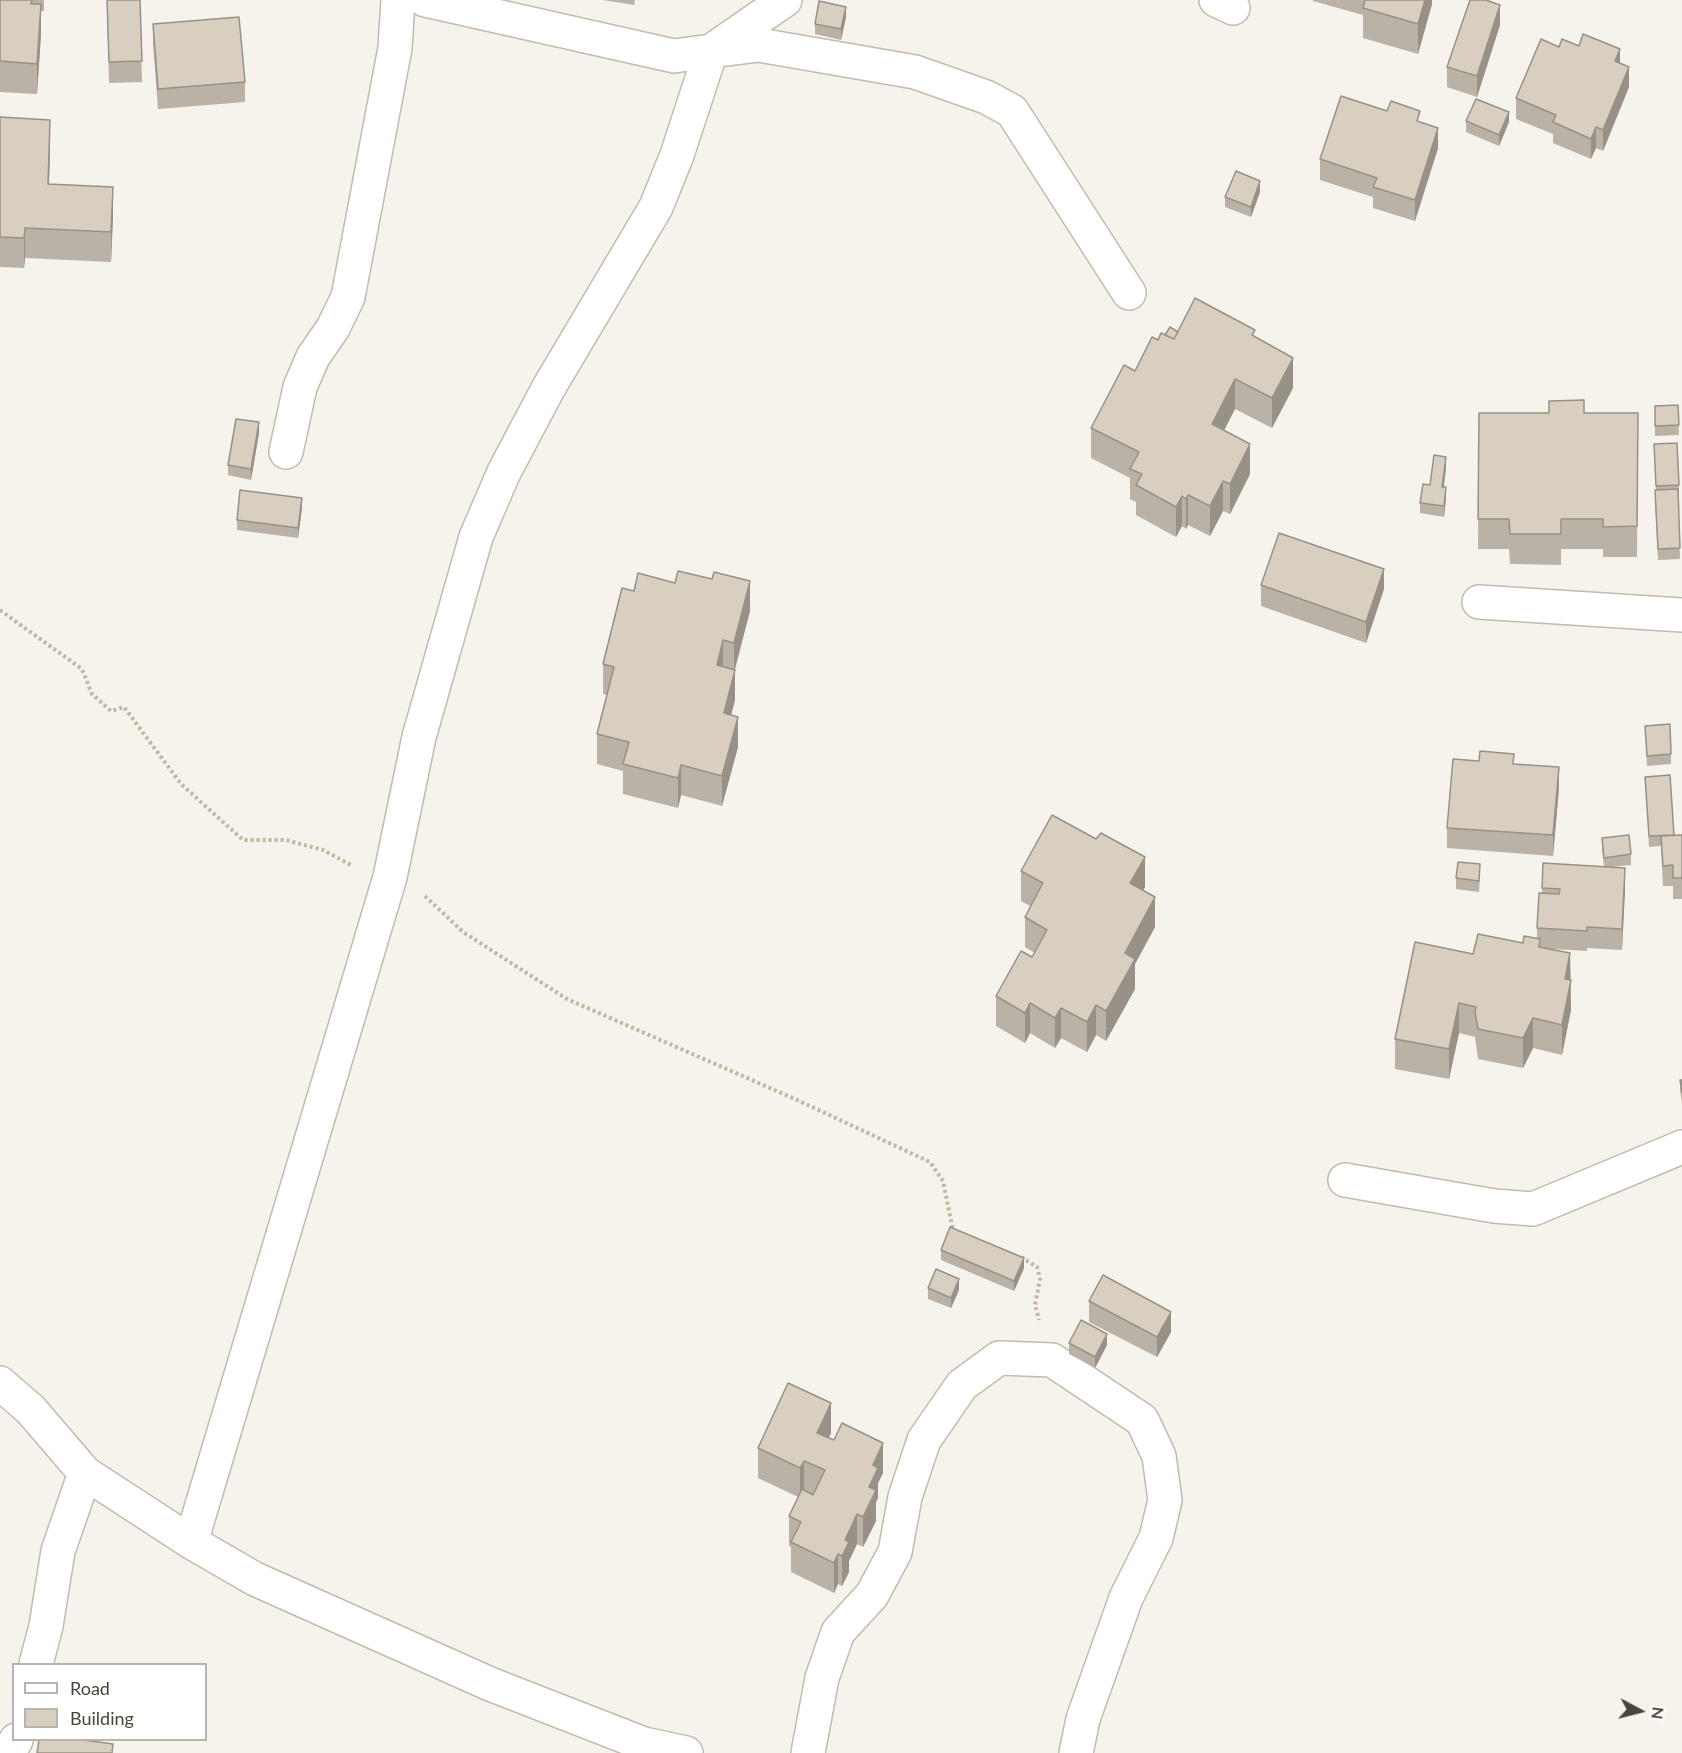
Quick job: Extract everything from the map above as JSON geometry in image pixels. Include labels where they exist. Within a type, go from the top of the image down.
[{"type":"street","points":[[286,452],[300,387],[313,357],[333,328],[348,297],[395,48],[398,0]]},
{"type":"street","points":[[425,0],[674,56],[759,45],[915,72],[986,97],[1011,111],[1129,293]]},
{"type":"street","points":[[191,1542],[390,877],[419,737],[476,537],[504,472],[549,387],[656,207],[677,155],[711,51],[785,0]]},
{"type":"street","points":[[1479,602],[1682,615]]},
{"type":"street","points":[[1345,1180],[1494,1206],[1533,1209],[1682,1147]]},
{"type":"street","points":[[808,1753],[822,1678],[838,1632],[872,1594],[895,1552],[905,1497],[924,1440],[962,1385],[999,1358],[1052,1360],[1142,1420],[1159,1456],[1165,1500],[1156,1538],[1126,1598],[1083,1719],[1076,1753]]},
{"type":"street","points":[[0,1383],[31,1410],[85,1473],[191,1542],[255,1579],[490,1684],[644,1744],[686,1753]]},
{"type":"street","points":[[37,1663],[46,1626],[58,1551],[85,1473]]},
{"type":"path","points":[[0,610],[82,669],[92,694],[111,711],[124,707],[181,784],[243,840],[286,840],[323,850],[358,869],[412,884],[463,932],[567,999],[795,1099],[930,1162],[943,1181],[953,1230],[963,1234]]},
{"type":"path","points":[[1015,1255],[1037,1267],[1040,1279],[1035,1305],[1052,1360]]},
{"type":"building","points":[[0,0],[32,0],[31,4],[41,4],[37,64],[0,61]]},
{"type":"building","points":[[107,0],[140,0],[142,61],[109,62]]},
{"type":"building","points":[[1365,0],[1425,0],[1418,24],[1363,8]]},
{"type":"building","points":[[1470,0],[1486,0],[1500,5],[1477,76],[1447,67]]},
{"type":"building","points":[[819,1],[846,7],[841,29],[815,24]]},
{"type":"building","points":[[239,17],[245,82],[158,89],[153,24]]},
{"type":"building","points":[[1583,34],[1620,49],[1615,61],[1629,67],[1603,130],[1596,127],[1591,139],[1553,122],[1556,115],[1516,98],[1541,39],[1559,47],[1562,39],[1579,46]]},
{"type":"building","points":[[1341,96],[1387,111],[1391,101],[1420,111],[1417,121],[1438,128],[1415,200],[1373,187],[1377,178],[1320,159]]},
{"type":"building","points":[[1476,99],[1509,112],[1499,135],[1466,121]]},
{"type":"building","points":[[0,117],[50,120],[48,184],[113,187],[111,232],[25,228],[24,238],[0,237]]},
{"type":"building","points":[[1236,171],[1260,181],[1251,207],[1225,197]]},
{"type":"building","points":[[1195,298],[1255,330],[1252,335],[1293,358],[1272,398],[1235,379],[1212,424],[1250,444],[1230,484],[1223,481],[1210,506],[1188,495],[1186,499],[1182,496],[1176,507],[1136,485],[1142,474],[1130,469],[1139,452],[1091,428],[1124,365],[1135,371],[1152,337],[1158,340],[1161,333],[1174,339]]},
{"type":"building","points":[[1170,327],[1178,332],[1174,339],[1165,335]]},
{"type":"building","points":[[1584,400],[1584,413],[1638,413],[1637,526],[1603,527],[1603,519],[1561,519],[1561,534],[1510,534],[1509,519],[1478,519],[1479,413],[1549,413],[1549,401]]},
{"type":"building","points":[[1678,405],[1679,425],[1655,426],[1655,406]]},
{"type":"building","points":[[236,419],[259,422],[251,469],[228,465]]},
{"type":"building","points":[[1677,443],[1679,485],[1656,486],[1654,444]]},
{"type":"building","points":[[1434,455],[1446,457],[1442,487],[1446,487],[1444,506],[1420,503],[1423,484],[1430,485]]},
{"type":"building","points":[[1678,489],[1680,548],[1658,549],[1655,490]]},
{"type":"building","points":[[240,490],[302,498],[298,528],[237,520]]},
{"type":"building","points":[[1279,533],[1384,569],[1366,622],[1261,585]]},
{"type":"building","points":[[678,571],[712,579],[714,572],[750,581],[734,643],[723,640],[717,665],[735,670],[724,713],[738,717],[722,776],[681,765],[678,778],[623,764],[629,742],[597,734],[614,667],[603,664],[622,588],[634,591],[638,573],[675,583]]},
{"type":"building","points":[[1670,724],[1671,754],[1647,756],[1645,726]]},
{"type":"building","points":[[1480,751],[1514,754],[1513,764],[1559,767],[1553,835],[1447,828],[1453,759],[1479,761]]},
{"type":"building","points":[[1670,775],[1674,835],[1649,836],[1645,777]]},
{"type":"building","points":[[1052,815],[1096,839],[1101,833],[1145,857],[1130,883],[1155,897],[1125,953],[1135,959],[1106,1011],[1096,1005],[1087,1022],[1061,1008],[1055,1018],[1030,1003],[1025,1013],[996,996],[1021,951],[1032,957],[1047,930],[1025,917],[1043,883],[1021,871]]},
{"type":"building","points":[[1629,835],[1631,854],[1604,858],[1602,838]]},
{"type":"building","points":[[1682,835],[1682,878],[1673,878],[1673,865],[1663,866],[1661,836]]},
{"type":"building","points":[[1458,862],[1480,864],[1479,881],[1456,878]]},
{"type":"building","points":[[1543,863],[1625,868],[1622,929],[1587,927],[1587,931],[1537,928],[1539,893],[1559,894],[1560,889],[1542,888]]},
{"type":"building","points":[[1478,934],[1523,943],[1524,936],[1540,939],[1539,947],[1570,953],[1565,979],[1571,980],[1562,1025],[1533,1018],[1523,1038],[1478,1029],[1476,1007],[1459,1003],[1449,1049],[1395,1039],[1415,942],[1473,954]]},
{"type":"building","points":[[950,1227],[1024,1258],[1014,1281],[941,1250]]},
{"type":"building","points":[[936,1269],[959,1279],[951,1298],[928,1288]]},
{"type":"building","points":[[1103,1275],[1171,1312],[1157,1337],[1089,1301]]},
{"type":"building","points":[[1081,1320],[1107,1334],[1095,1357],[1069,1343]]},
{"type":"building","points":[[788,1383],[831,1403],[817,1433],[834,1440],[842,1423],[883,1443],[873,1465],[878,1468],[869,1487],[876,1490],[863,1517],[857,1514],[845,1540],[849,1542],[842,1556],[838,1554],[834,1563],[791,1542],[801,1522],[789,1516],[802,1489],[813,1495],[825,1470],[804,1461],[800,1468],[758,1448]]},
{"type":"building","points":[[39,1741],[91,1741],[113,1744],[112,1753],[37,1753]]}]
